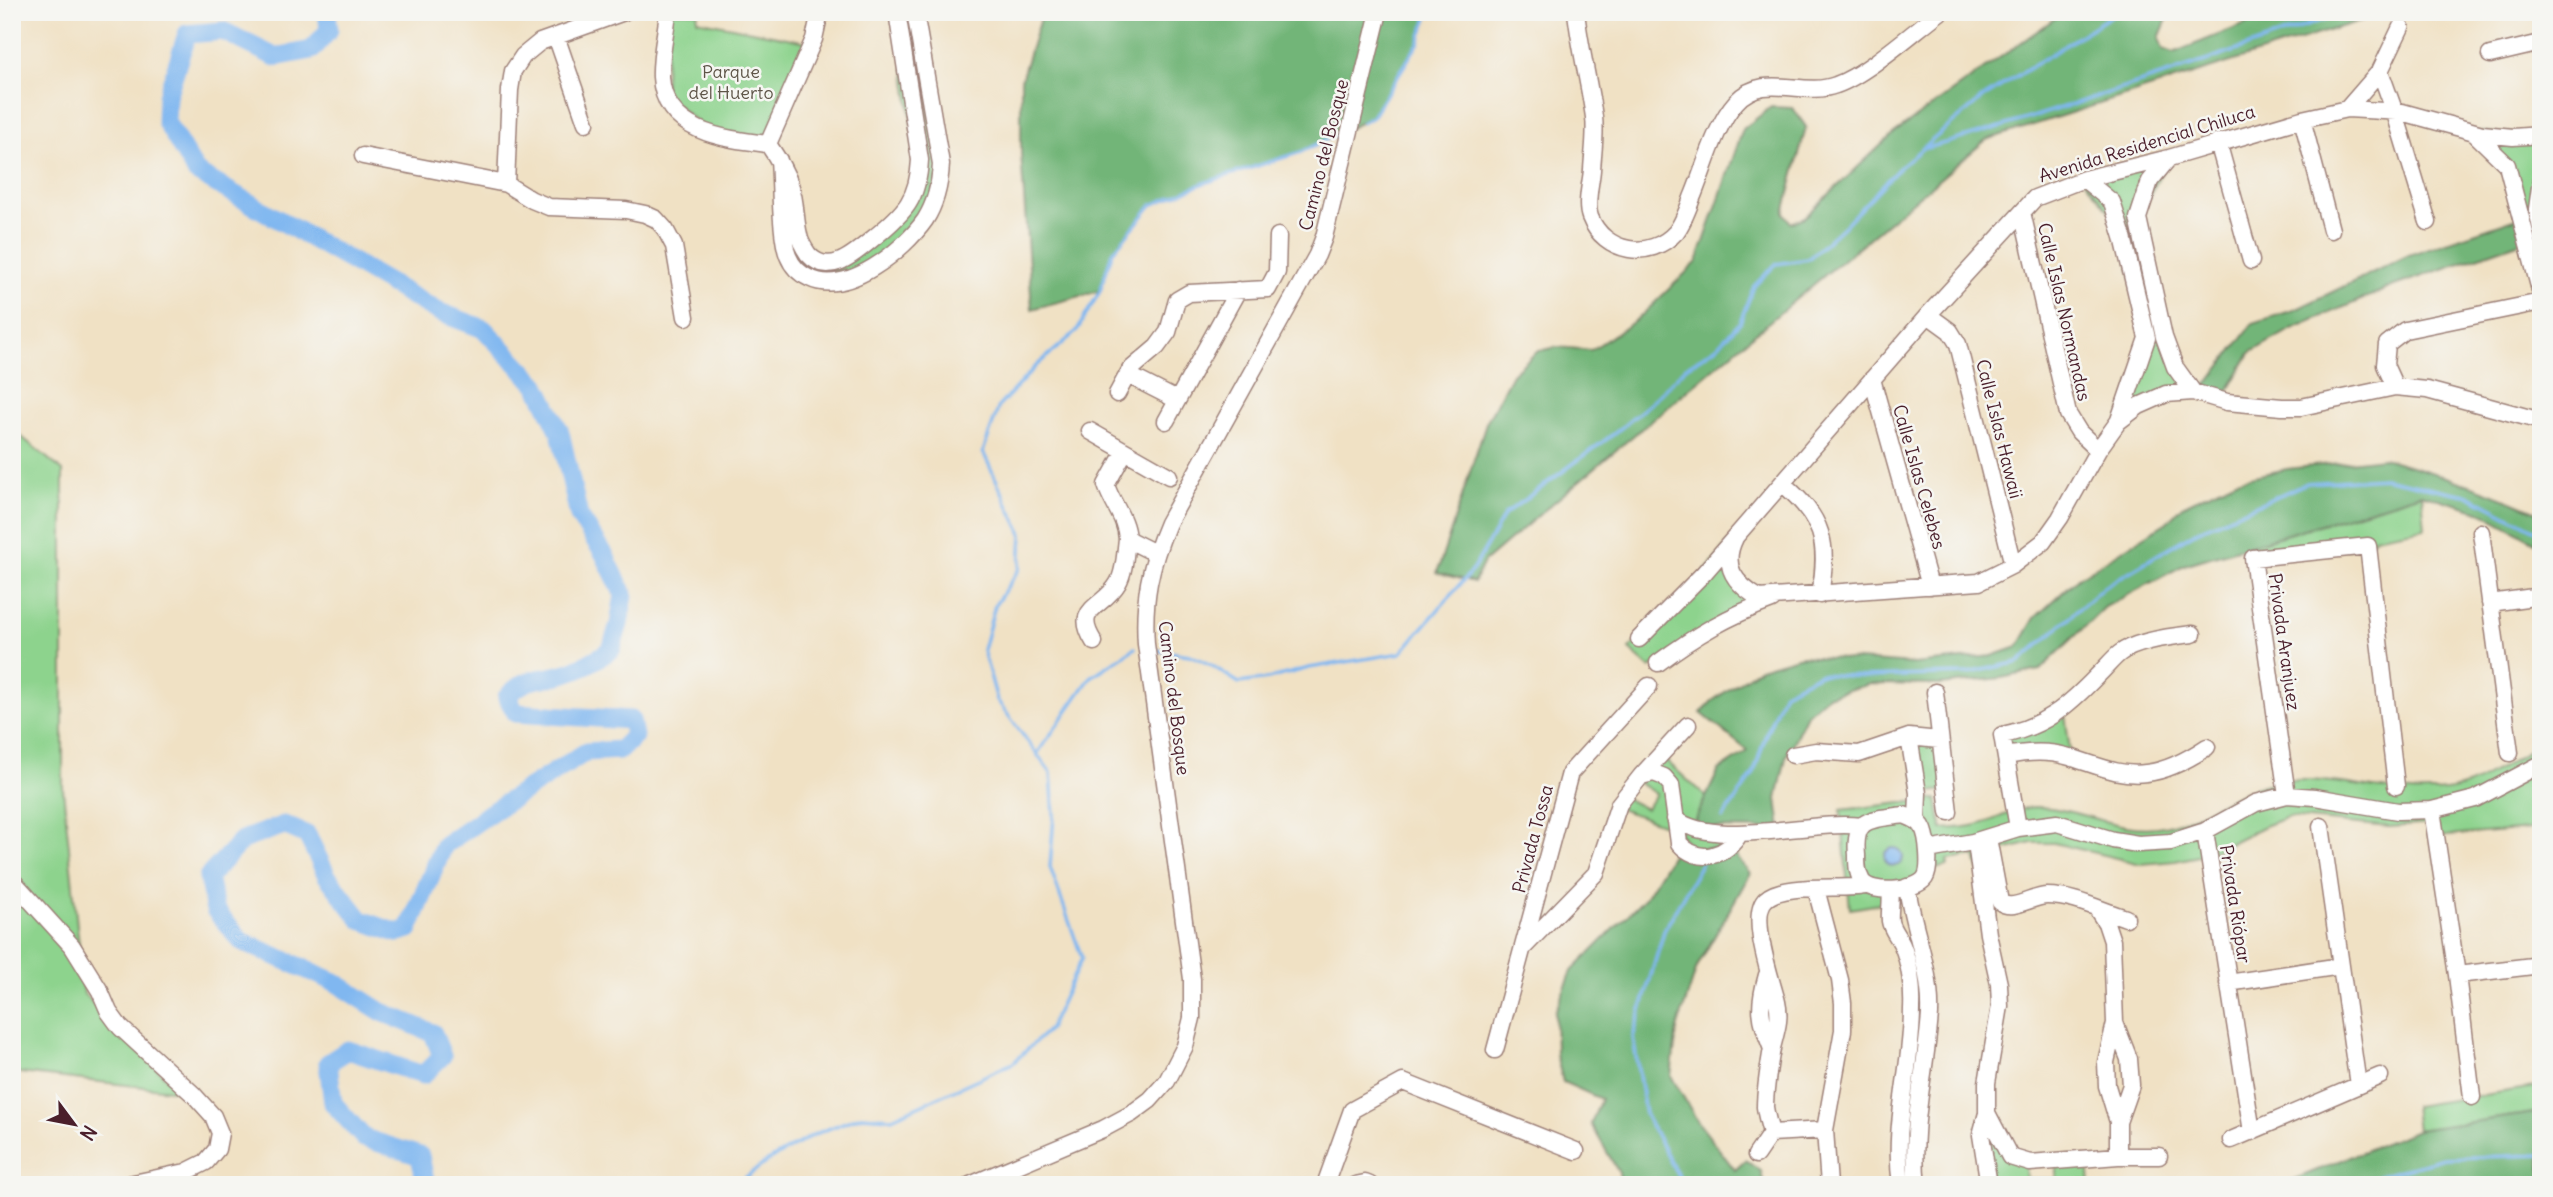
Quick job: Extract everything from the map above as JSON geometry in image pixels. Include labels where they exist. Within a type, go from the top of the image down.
[{"type":"street","points":[[506,184],[510,90],[513,71],[523,55],[540,42],[624,12]]},
{"type":"street","points":[[668,12],[661,76],[664,95],[673,111],[688,125],[713,135],[768,144],[779,160],[791,188],[799,237],[804,249],[815,262],[830,265],[849,258],[907,208],[919,177],[920,160],[897,12]]},
{"type":"street","points":[[768,144],[814,39],[820,12]]},
{"type":"street","points":[[779,160],[788,255],[796,269],[807,277],[819,283],[849,281],[867,273],[913,234],[925,219],[935,199],[941,164],[915,12]]},
{"type":"street","name":"Camino del Bosque","points":[[970,1185],[1103,1129],[1131,1114],[1150,1100],[1167,1081],[1185,1046],[1192,1018],[1192,979],[1144,612],[1155,554],[1174,512],[1324,237],[1379,12]]},
{"type":"street","points":[[1576,12],[1581,55],[1594,118],[1589,214],[1599,234],[1615,246],[1636,250],[1660,245],[1677,231],[1723,120],[1736,102],[1753,89],[1775,85],[1816,89],[1835,86],[1855,76],[1940,12]]},
{"type":"street","points":[[2347,109],[2380,71],[2401,27]]},
{"type":"street","points":[[556,36],[586,123]]},
{"type":"street","points":[[2490,55],[2541,43]]},
{"type":"street","points":[[2380,71],[2395,110],[2428,222]]},
{"type":"street","name":"Avenida Residencial Chiluca","points":[[1639,639],[1704,573],[1928,315],[2035,198],[2084,179],[2347,109],[2395,110],[2473,132],[2513,137],[2541,135]]},
{"type":"street","points":[[2302,119],[2331,230]]},
{"type":"street","points":[[2473,132],[2507,165],[2541,294]]},
{"type":"street","points":[[2218,142],[2251,261]]},
{"type":"street","points":[[363,156],[506,184],[532,200],[549,206],[626,210],[656,219],[674,246],[686,317]]},
{"type":"street","points":[[2169,158],[2150,181],[2138,218],[2164,337],[2175,367],[2193,393]]},
{"type":"street","points":[[2084,179],[2112,202],[2147,338],[2118,422]]},
{"type":"street","points":[[2541,180],[2537,209],[2541,228]]},
{"type":"street","name":"Calle Islas Normandas","points":[[2022,212],[2068,414],[2079,432],[2098,450]]},
{"type":"street","points":[[1268,289],[1277,272],[1278,236]]},
{"type":"street","points":[[1277,272],[1300,285]]},
{"type":"street","points":[[1117,394],[1128,375],[1157,347],[1168,332],[1177,300],[1189,293],[1268,289],[1290,302]]},
{"type":"street","points":[[1166,421],[1238,290]]},
{"type":"street","points":[[2395,387],[2385,365],[2387,344],[2405,330],[2541,302]]},
{"type":"street","name":"Calle Islas Hawaii","points":[[1928,315],[1950,331],[1958,344],[2013,565]]},
{"type":"street","points":[[1128,375],[1177,400]]},
{"type":"street","name":"Calle Islas Celebes","points":[[1872,379],[1930,586]]},
{"type":"street","name":"Avenida Residencial Chiluca","points":[[1740,530],[1730,548],[1730,569],[1741,587],[1759,598],[1979,582],[2013,565],[2043,542],[2060,518],[2098,450],[2118,422],[2139,406],[2166,394],[2193,393],[2227,402],[2291,407],[2395,387],[2427,390],[2538,416]]},
{"type":"street","points":[[1090,431],[1169,476]]},
{"type":"street","points":[[1094,642],[1087,630],[1086,617],[1116,586],[1121,576],[1128,539],[1126,526],[1106,485],[1125,451]]},
{"type":"street","points":[[1783,483],[1804,502],[1820,530],[1826,563],[1821,595]]},
{"type":"street","points":[[2481,532],[2510,753]]},
{"type":"street","points":[[1128,539],[1155,554]]},
{"type":"street","name":"Privada Aranjuez","points":[[2287,795],[2253,558],[2368,546],[2396,786]]},
{"type":"street","points":[[2490,603],[2541,596]]},
{"type":"street","name":"Avenida Residencial Chiluca","points":[[1658,663],[1698,633],[1737,612],[1780,598]]},
{"type":"street","points":[[2018,828],[2002,735],[2038,725],[2073,701],[2121,652],[2166,636],[2193,634]]},
{"type":"street","name":"Privada Tossa","points":[[1495,1050],[1570,773],[1649,686]]},
{"type":"street","points":[[1934,691],[1949,812]]},
{"type":"street","name":"Privada Tossa","points":[[1524,948],[1596,873],[1619,804],[1688,725]]},
{"type":"street","points":[[2024,731],[2028,752]]},
{"type":"street","points":[[1793,755],[1816,751],[1859,754],[1909,737],[1939,740]]},
{"type":"street","points":[[1909,737],[1918,793],[1917,820]]},
{"type":"street","points":[[2006,757],[2028,752],[2065,756],[2111,771],[2146,773],[2184,762],[2207,747]]},
{"type":"street","points":[[1927,850],[1982,840],[2018,828],[2057,823],[2113,840],[2138,844],[2171,842],[2204,831],[2256,803],[2287,795],[2399,811],[2432,810],[2475,799],[2541,764]]},
{"type":"street","points":[[1641,776],[1654,774],[1664,777],[1671,785],[1679,843],[1684,849],[1697,855],[1717,855],[1730,848],[1740,833]]},
{"type":"street","points":[[1918,793],[1946,790]]},
{"type":"street","points":[[2432,810],[2472,1097]]},
{"type":"street","points":[[1756,1155],[1771,1133],[1765,1108],[1772,1049],[1779,1021],[1776,1000],[1767,975],[1759,915],[1763,901],[1774,893],[1865,886],[1899,894],[1919,885],[1929,870],[1924,829],[1917,820],[1904,815],[1869,820],[1861,826],[1855,837],[1858,875],[1865,886]]},
{"type":"street","points":[[1675,819],[1691,828],[1740,833],[1842,823],[1861,826]]},
{"type":"street","points":[[2321,826],[2358,1085]]},
{"type":"street","name":"Privada Riópar","points":[[2204,831],[2252,1132]]},
{"type":"street","points":[[1982,840],[2000,902],[2006,906]]},
{"type":"street","points":[[1982,840],[1988,934],[1999,984],[2000,1006],[1987,1083],[1987,1113],[1980,1135],[1989,1185]]},
{"type":"street","points":[[12,880],[72,946],[120,1027],[194,1095],[213,1116],[220,1133],[217,1149],[206,1162],[186,1172],[124,1185]]},
{"type":"street","points":[[1815,889],[1840,980],[1843,1003],[1843,1030],[1825,1130],[1829,1185]]},
{"type":"street","points":[[1899,894],[1890,923],[1911,944],[1927,973],[1930,1014],[1914,1138],[1917,1185]]},
{"type":"street","points":[[1899,894],[1911,944],[1912,1009],[1898,1133],[1897,1162],[1900,1185]]},
{"type":"street","points":[[1988,934],[2006,906],[2044,896],[2074,900],[2126,918]]},
{"type":"street","points":[[2097,909],[2106,923],[2112,941],[2115,1023],[2106,1062],[2107,1086],[2118,1122],[2118,1156]]},
{"type":"street","points":[[2457,975],[2541,965]]},
{"type":"street","name":"Privada Riópar","points":[[2228,984],[2341,966]]},
{"type":"street","points":[[2115,1023],[2129,1059],[2131,1085],[2118,1122]]},
{"type":"street","points":[[2231,1140],[2380,1076]]},
{"type":"street","points":[[1325,1185],[1352,1110],[1403,1082],[1576,1151]]},
{"type":"street","points":[[1987,1113],[2010,1157],[2026,1162],[2158,1156]]},
{"type":"street","points":[[1771,1133],[1825,1130]]},
{"type":"street","points":[[1355,1185],[1370,1185]]},
{"type":"green space","name":"Parque del Huerto","points":[[668,12],[698,12],[697,20],[812,43],[768,144],[713,135],[664,95]]},
{"type":"green space","points":[[897,12],[915,12],[941,164],[925,219],[867,273],[819,283],[787,255],[791,188],[799,237],[830,265],[892,223],[919,177]]},
{"type":"green space","points":[[1042,12],[1429,12],[1419,42],[1372,117],[1301,152],[1204,183],[1152,205],[1112,253],[1100,291],[1032,309],[1021,154],[1021,80]]},
{"type":"green space","points":[[2064,12],[2170,12],[2159,38],[2163,49],[2173,53],[2276,12],[2388,12],[1986,140],[1484,562],[1474,582],[1437,573],[1486,423],[1512,374],[1538,351],[1557,347],[1591,350],[1638,319],[1697,262],[1743,129],[1771,107],[1793,108],[1806,127],[1784,213],[1791,223],[1805,217],[1894,133]]},
{"type":"green space","points":[[2473,132],[2541,135],[2541,294],[2507,166]]},
{"type":"green space","points":[[2169,158],[2138,218],[2164,337],[2193,392],[2166,394],[2118,422],[2147,338],[2119,224],[2084,179]]},
{"type":"green space","points":[[2520,217],[2526,240],[2394,286],[2292,329],[2250,353],[2223,400],[2200,394],[2253,323],[2297,309],[2409,255]]},
{"type":"green space","points":[[12,429],[63,471],[63,789],[84,994],[179,1091],[12,1072]]},
{"type":"green space","points":[[2383,458],[2463,483],[2541,514],[2541,561],[2537,543],[2477,510],[2421,494],[2184,565],[2105,607],[2040,670],[2001,678],[1940,685],[1870,684],[1827,696],[1807,714],[1786,757],[1777,799],[1781,829],[1691,828],[1719,770],[1748,751],[1701,713],[1712,701],[1760,668],[1801,656],[1914,664],[1992,656],[2018,647],[2035,618],[2078,578],[2167,522],[2182,506],[2236,480],[2287,469]]},
{"type":"green space","points":[[2422,494],[2425,528],[2374,537],[2368,546],[2253,558],[2251,545]]},
{"type":"green space","points":[[1739,530],[1730,569],[1759,598],[1698,633],[1650,668],[1629,649],[1704,573]]},
{"type":"green space","points":[[2064,707],[2071,758],[2006,756],[2002,735]]},
{"type":"green space","points":[[1909,737],[1939,740],[1946,790],[1918,793]]},
{"type":"green space","points":[[2541,745],[2541,783],[2531,789],[2533,812],[2541,811],[2541,828],[2436,837],[2433,824],[2389,827],[2288,817],[2208,854],[2141,864],[2054,843],[2032,843],[1992,853],[1999,910],[1992,918],[1975,856],[1947,860],[1948,866],[1929,870],[1892,902],[1850,909],[1841,810],[1937,799],[1942,829],[1974,826],[2034,807],[2148,828],[2179,822],[2252,789],[2283,781],[2324,781],[2405,792],[2446,791],[2471,784]]},
{"type":"green space","points":[[1660,755],[1706,797],[1691,827],[1735,842],[1697,855],[1676,829],[1617,808],[1623,797],[1646,809],[1656,794],[1636,781]]},
{"type":"green space","points":[[1679,843],[1684,849],[1730,848],[1750,874],[1697,967],[1677,1029],[1671,1076],[1698,1122],[1735,1170],[1746,1160],[1761,1171],[1764,1185],[1621,1185],[1619,1173],[1591,1124],[1601,1099],[1563,1082],[1556,1054],[1555,1012],[1572,971],[1645,898]]},
{"type":"green space","points":[[2541,1086],[2541,1112],[2417,1130],[2414,1106]]},
{"type":"green space","points":[[2541,1112],[2541,1185],[2463,1184],[2444,1180],[2435,1185],[2280,1185],[2417,1130]]},
{"type":"green space","points":[[1988,1117],[2025,1163],[2026,1179],[2057,1179],[2057,1162],[2088,1160],[2090,1185],[1990,1185]]},
{"type":"water","points":[[1894,848],[1900,851],[1903,857],[1900,863],[1894,866],[1888,863],[1885,857],[1888,851]]},
{"type":"waterway","points":[[327,12],[329,30],[312,50],[275,57],[223,31],[187,34],[167,96],[166,122],[196,172],[439,312],[484,329],[537,385],[560,432],[579,516],[604,554],[624,595],[611,650],[572,671],[521,685],[507,697],[516,713],[631,720],[634,736],[620,750],[586,752],[444,845],[409,929],[397,933],[361,920],[327,876],[307,835],[284,825],[242,840],[208,877],[215,910],[241,941],[335,982],[382,1012],[433,1033],[442,1056],[423,1075],[348,1050],[328,1063],[333,1103],[364,1138],[420,1156],[426,1185]]},
{"type":"waterway","points":[[1362,123],[1372,117],[1419,42],[1429,12]]},
{"type":"waterway","points":[[1155,650],[1190,655],[1239,683],[1401,653],[1474,568],[1505,514],[1615,433],[1651,403],[1686,367],[1717,347],[1740,322],[1754,286],[1776,264],[1808,259],[1843,227],[1900,167],[1984,97],[2117,12]]},
{"type":"waterway","points":[[1926,148],[2146,81],[2343,12]]},
{"type":"waterway","points":[[735,1185],[768,1161],[815,1134],[861,1116],[892,1118],[1013,1063],[1049,1029],[1082,958],[1050,867],[1054,815],[1051,773],[997,700],[983,650],[995,605],[1020,568],[1022,534],[983,452],[999,406],[1036,366],[1076,332],[1100,291],[1112,253],[1152,205],[1204,183],[1301,152],[1336,135]]},
{"type":"waterway","points":[[1723,818],[1754,773],[1766,734],[1784,692],[1819,674],[1864,677],[1965,674],[2019,662],[2104,587],[2199,530],[2307,483],[2384,478],[2470,496],[2541,533]]},
{"type":"waterway","points":[[1037,754],[1091,677],[1135,648]]},
{"type":"waterway","points":[[1683,1185],[1645,1114],[1633,1037],[1664,931],[1702,862]]},
{"type":"waterway","points":[[2347,1185],[2444,1158],[2541,1155]]}]
